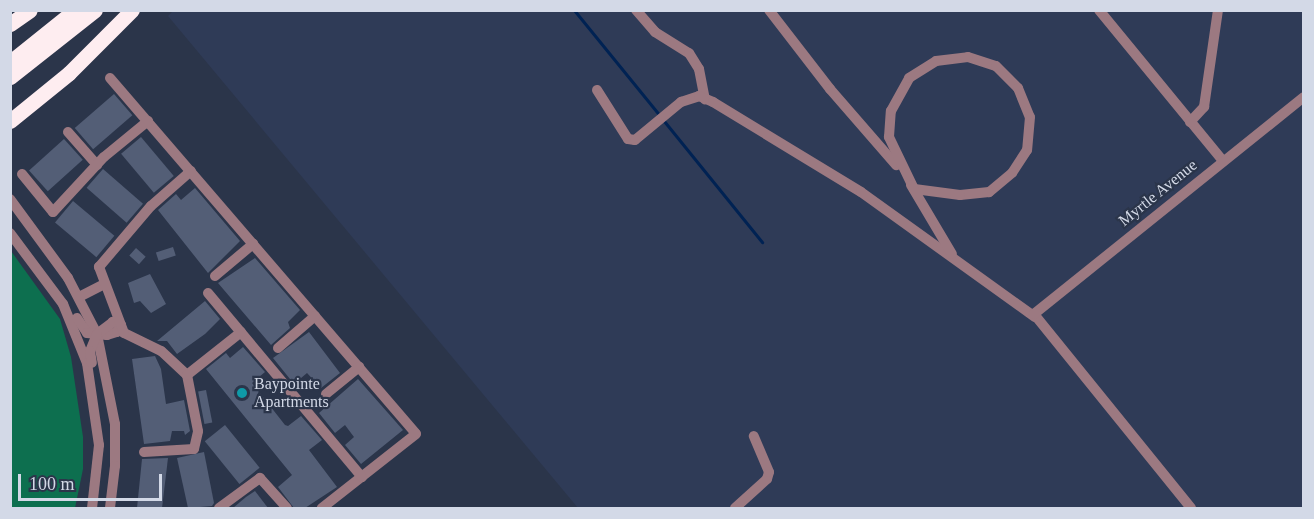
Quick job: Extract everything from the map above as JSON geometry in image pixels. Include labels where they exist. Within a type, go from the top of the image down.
[{"type":"highway","points":[[10,24],[30,10]]},
{"type":"highway","points":[[10,77],[66,26],[75,10]]},
{"type":"highway","points":[[10,62],[94,10]]},
{"type":"highway","points":[[10,121],[69,73],[132,10]]},
{"type":"street","points":[[636,10],[655,32],[689,53],[699,69],[705,99]]},
{"type":"street","points":[[769,10],[914,189],[960,195],[989,192],[1012,173],[1027,150],[1030,117],[1018,88],[996,66],[968,57],[936,61],[909,78],[891,111],[889,137],[914,189],[953,257]]},
{"type":"street","points":[[1099,10],[1222,160]]},
{"type":"street","points":[[1191,122],[1204,107],[1218,10]]},
{"type":"street","points":[[110,78],[416,434],[322,508]]},
{"type":"street","points":[[597,90],[628,139],[642,135],[681,102],[699,96],[861,192],[1034,315],[1191,508]]},
{"type":"street","name":"Myrtle Avenue","points":[[1034,315],[1222,160],[1303,98]]},
{"type":"street","points":[[22,174],[53,212],[97,165],[148,121]]},
{"type":"street","points":[[68,132],[97,165]]},
{"type":"street","points":[[144,452],[184,452],[197,445],[198,431],[187,375],[161,351],[124,333],[99,272],[101,261],[151,206],[190,171]]},
{"type":"street","points":[[10,199],[79,297],[97,334],[115,424],[115,466],[109,508],[92,507],[99,445],[92,384],[80,341],[53,287]]},
{"type":"street","points":[[10,233],[72,307],[82,329],[97,334],[117,332],[121,325]]},
{"type":"street","points":[[215,276],[253,244]]},
{"type":"street","points":[[79,297],[104,284]]},
{"type":"street","points":[[208,293],[362,477]]},
{"type":"street","points":[[278,348],[315,316]]},
{"type":"street","points":[[187,375],[241,332]]},
{"type":"street","points":[[92,384],[94,375],[90,351],[97,334]]},
{"type":"street","points":[[326,394],[359,367]]},
{"type":"street","points":[[735,508],[767,478],[769,472],[754,436]]},
{"type":"street","points":[[219,508],[260,478],[287,508]]},
{"type":"shaded area","points":[[174,10],[1303,11],[1303,508],[578,508],[168,16]]},
{"type":"green space","points":[[11,251],[60,319],[71,357],[83,437],[83,469],[75,508],[11,508]]},
{"type":"building","points":[[114,94],[132,115],[93,149],[75,128]]},
{"type":"building","points":[[141,137],[174,176],[154,193],[121,154]]},
{"type":"building","points":[[64,139],[83,160],[48,191],[29,170]]},
{"type":"building","points":[[103,169],[143,204],[127,223],[87,188]]},
{"type":"building","points":[[195,188],[240,241],[208,273],[158,210],[176,194],[181,200]]},
{"type":"building","points":[[73,201],[114,236],[96,257],[55,222]]},
{"type":"building","points":[[173,247],[176,256],[159,261],[156,253]]},
{"type":"building","points":[[136,248],[146,257],[139,264],[129,255]]},
{"type":"building","points":[[255,258],[300,310],[288,322],[290,328],[271,345],[218,283]]},
{"type":"building","points":[[150,274],[166,304],[151,313],[140,301],[134,303],[128,283]]},
{"type":"building","points":[[205,301],[220,319],[205,334],[177,354],[167,341],[157,341]]},
{"type":"building","points":[[309,332],[340,373],[321,388],[307,373],[294,384],[273,358]]},
{"type":"building","points":[[243,347],[265,372],[252,383],[285,425],[288,426],[301,416],[322,440],[309,450],[337,487],[305,508],[294,508],[278,487],[292,475],[206,369],[226,353],[230,358]]},
{"type":"building","points":[[155,356],[161,369],[166,404],[184,400],[190,431],[185,435],[184,431],[172,431],[170,441],[144,444],[132,359]]},
{"type":"building","points":[[358,379],[403,430],[361,464],[345,445],[354,437],[345,425],[335,433],[319,413]]},
{"type":"building","points":[[206,390],[212,422],[204,424],[198,392]]},
{"type":"building","points":[[225,425],[260,468],[239,484],[205,441]]},
{"type":"building","points":[[204,452],[214,503],[212,506],[188,508],[177,458]]},
{"type":"building","points":[[168,458],[162,508],[137,508],[142,459]]},
{"type":"building","points":[[255,491],[268,508],[233,508],[246,497]]},
{"type":"waterway","points":[[574,10],[660,116]]},
{"type":"waterway","points":[[664,121],[762,242]]},
{"type":"place","name":"Baypointe Apartments","points":[[242,393]]}]
